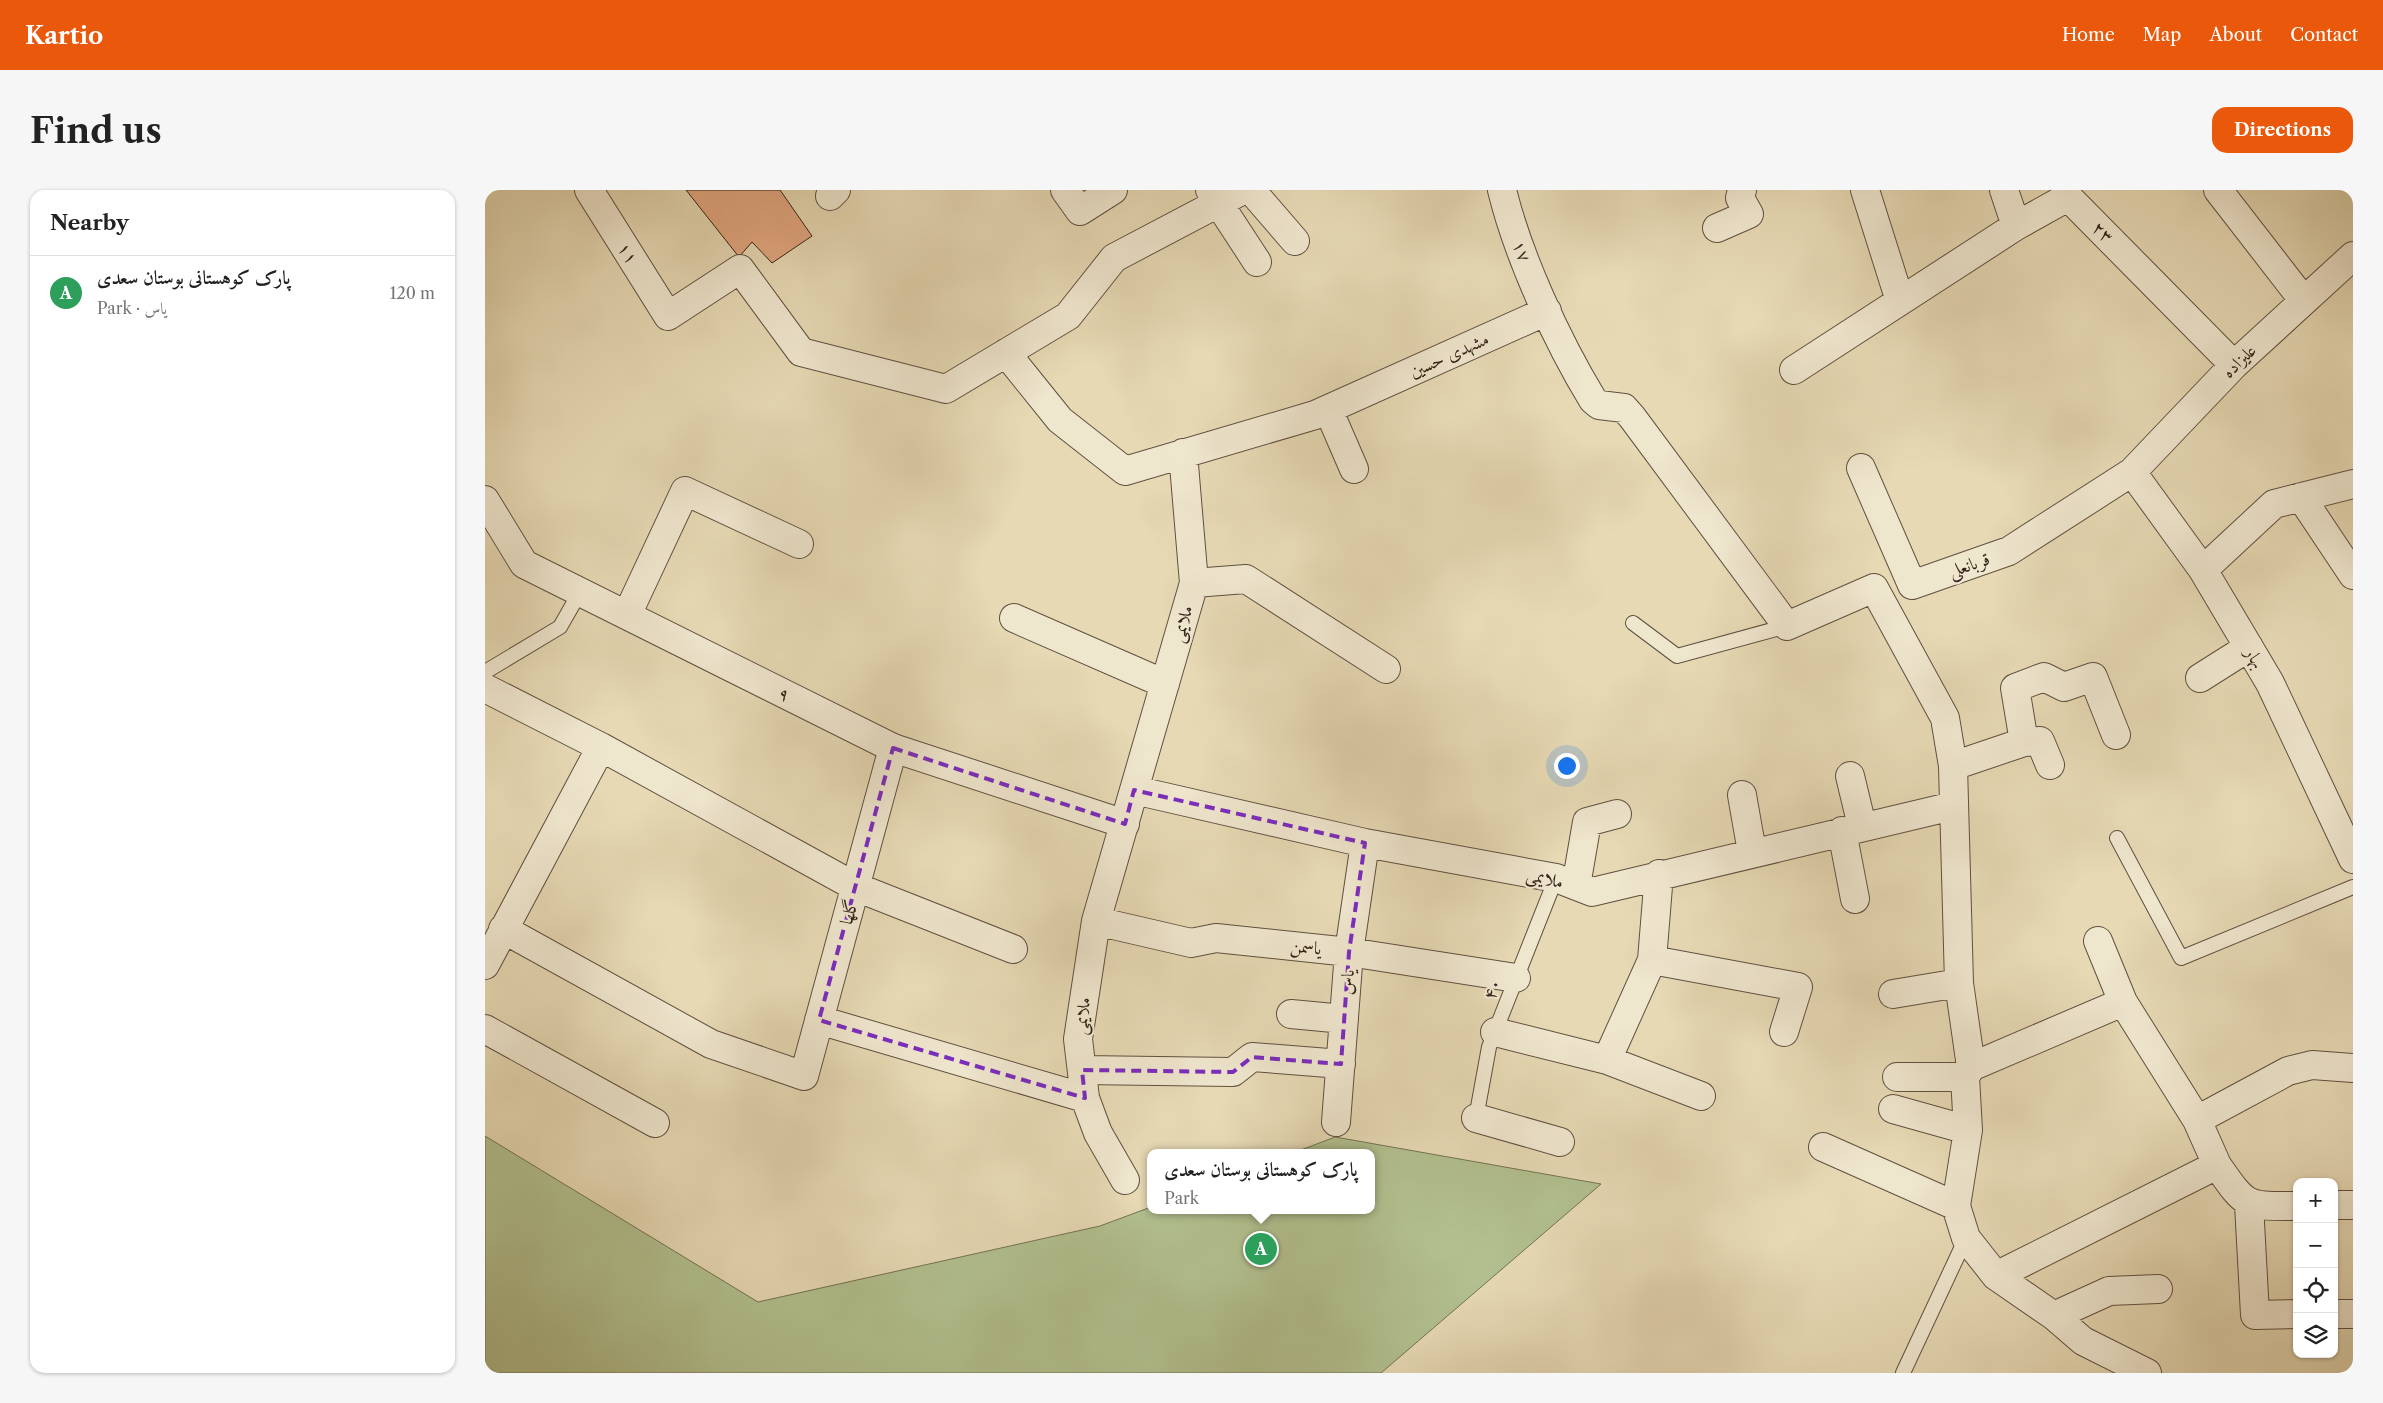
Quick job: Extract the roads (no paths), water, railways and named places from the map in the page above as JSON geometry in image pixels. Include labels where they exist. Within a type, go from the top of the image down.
[{"type":"street","name":"۱۱","points":[[589,190],[668,316],[739,269],[801,352],[946,389],[1006,353]]},
{"type":"street","points":[[1065,190],[1080,211],[1113,190]]},
{"type":"street","points":[[1006,353],[1068,316],[1114,258],[1214,196],[1243,190]]},
{"type":"street","points":[[1251,190],[1295,241]]},
{"type":"street","name":"۱۷","points":[[1502,190],[1517,238],[1547,311]]},
{"type":"street","points":[[1717,228],[1749,214],[1740,198],[1742,190]]},
{"type":"street","points":[[1865,190],[1900,301]]},
{"type":"street","points":[[2004,190],[2016,226]]},
{"type":"street","points":[[2219,190],[2304,301]]},
{"type":"street","points":[[1214,196],[1257,262]]},
{"type":"street","name":"۲۳","points":[[1794,370],[2016,226],[2068,197],[2234,365]]},
{"type":"street","name":"علیزاده","points":[[2132,472],[2234,365],[2353,256]]},
{"type":"street","points":[[1547,311],[1593,400],[1599,405],[1624,408],[1632,417],[1787,626],[1874,588],[1945,718],[1953,766],[1959,983],[1968,1072],[1968,1130],[1956,1206],[1966,1238],[1996,1276],[2054,1316],[2083,1341],[2147,1373]]},
{"type":"street","name":"مشهدی حسین","points":[[1006,353],[1060,420],[1125,471],[1315,415],[1547,311]]},
{"type":"street","points":[[1328,409],[1355,469]]},
{"type":"street","name":"ملایمی","points":[[1125,1180],[1099,1133],[1085,1098],[1079,1039],[1096,922],[1194,583],[1183,454]]},
{"type":"street","name":"قربانعلی","points":[[1861,468],[1912,585],[2009,551],[2132,472]]},
{"type":"street","name":"بهار","points":[[2132,472],[2203,570],[2249,647],[2269,683],[2353,859]]},
{"type":"street","points":[[2203,570],[2274,504],[2353,484]]},
{"type":"street","points":[[627,615],[685,491],[799,544]]},
{"type":"street","points":[[2301,497],[2353,576]]},
{"type":"street","name":"۹","points":[[485,500],[525,564],[580,592],[893,748],[1125,824]]},
{"type":"street","points":[[1194,583],[1246,579],[1386,669]]},
{"type":"street","points":[[1013,618],[1165,684]]},
{"type":"street","points":[[2200,678],[2249,647]]},
{"type":"street","points":[[2024,742],[2015,688],[2044,677],[2064,687],[2093,677],[2116,735]]},
{"type":"street","points":[[485,688],[601,747],[856,886],[1013,949]]},
{"type":"street","points":[[1953,766],[2024,742],[2040,742],[2050,765]]},
{"type":"street","points":[[485,965],[601,747]]},
{"type":"street","name":"گلها","points":[[503,929],[711,1044],[804,1076],[893,748]]},
{"type":"street","points":[[1850,776],[1855,899]]},
{"type":"street","name":"ملایمی","points":[[1134,790],[1365,843],[1566,882],[1592,892],[1852,828],[1953,806]]},
{"type":"street","points":[[1742,795],[1752,852]]},
{"type":"street","points":[[1566,882],[1587,822],[1617,814]]},
{"type":"street","name":"یاس","points":[[1336,1122],[1349,952],[1365,843]]},
{"type":"street","points":[[1607,1060],[1652,960],[1659,874]]},
{"type":"street","name":"یاسمن","points":[[1096,922],[1191,942],[1216,938],[1349,952],[1516,978]]},
{"type":"street","points":[[2098,940],[2123,1002],[2197,1120],[2217,1165],[2236,1193],[2249,1204],[2293,1206]]},
{"type":"street","points":[[1652,960],[1798,987],[1784,1032]]},
{"type":"street","points":[[1893,994],[1959,983]]},
{"type":"street","points":[[1897,1077],[1968,1072],[2123,1002]]},
{"type":"street","points":[[1291,1014],[1344,1019]]},
{"type":"street","points":[[819,1020],[1085,1098]]},
{"type":"street","points":[[485,1029],[655,1123]]},
{"type":"street","points":[[1495,1032],[1607,1060],[1701,1096]]},
{"type":"street","points":[[1082,1070],[1233,1072],[1252,1057],[1341,1064]]},
{"type":"street","points":[[2197,1120],[2288,1071],[2312,1065],[2353,1068]]},
{"type":"street","points":[[1893,1109],[1968,1130]]},
{"type":"street","points":[[1476,1118],[1560,1142]]},
{"type":"street","points":[[1823,1147],[1956,1206]]},
{"type":"street","points":[[1996,1276],[2217,1165]]},
{"type":"street","points":[[2249,1204],[2255,1315],[2293,1314]]},
{"type":"street","points":[[2338,1205],[2353,1205]]},
{"type":"street","points":[[2054,1316],[2109,1291],[2158,1289]]},
{"type":"street","points":[[2338,1314],[2353,1314]]},
{"type":"lane","points":[[485,672],[560,627],[580,592]]},
{"type":"lane","points":[[1633,623],[1677,656],[1787,626]]},
{"type":"lane","points":[[2117,838],[2181,958],[2353,886]]},
{"type":"lane","name":"۴۰","points":[[1476,1118],[1489,1047],[1516,978],[1566,882]]},
{"type":"lane","points":[[1903,1373],[1966,1238]]},
{"type":"place","name":"پارک کوهستانی بوستان سعدی","points":[[1261,1249]]}]
